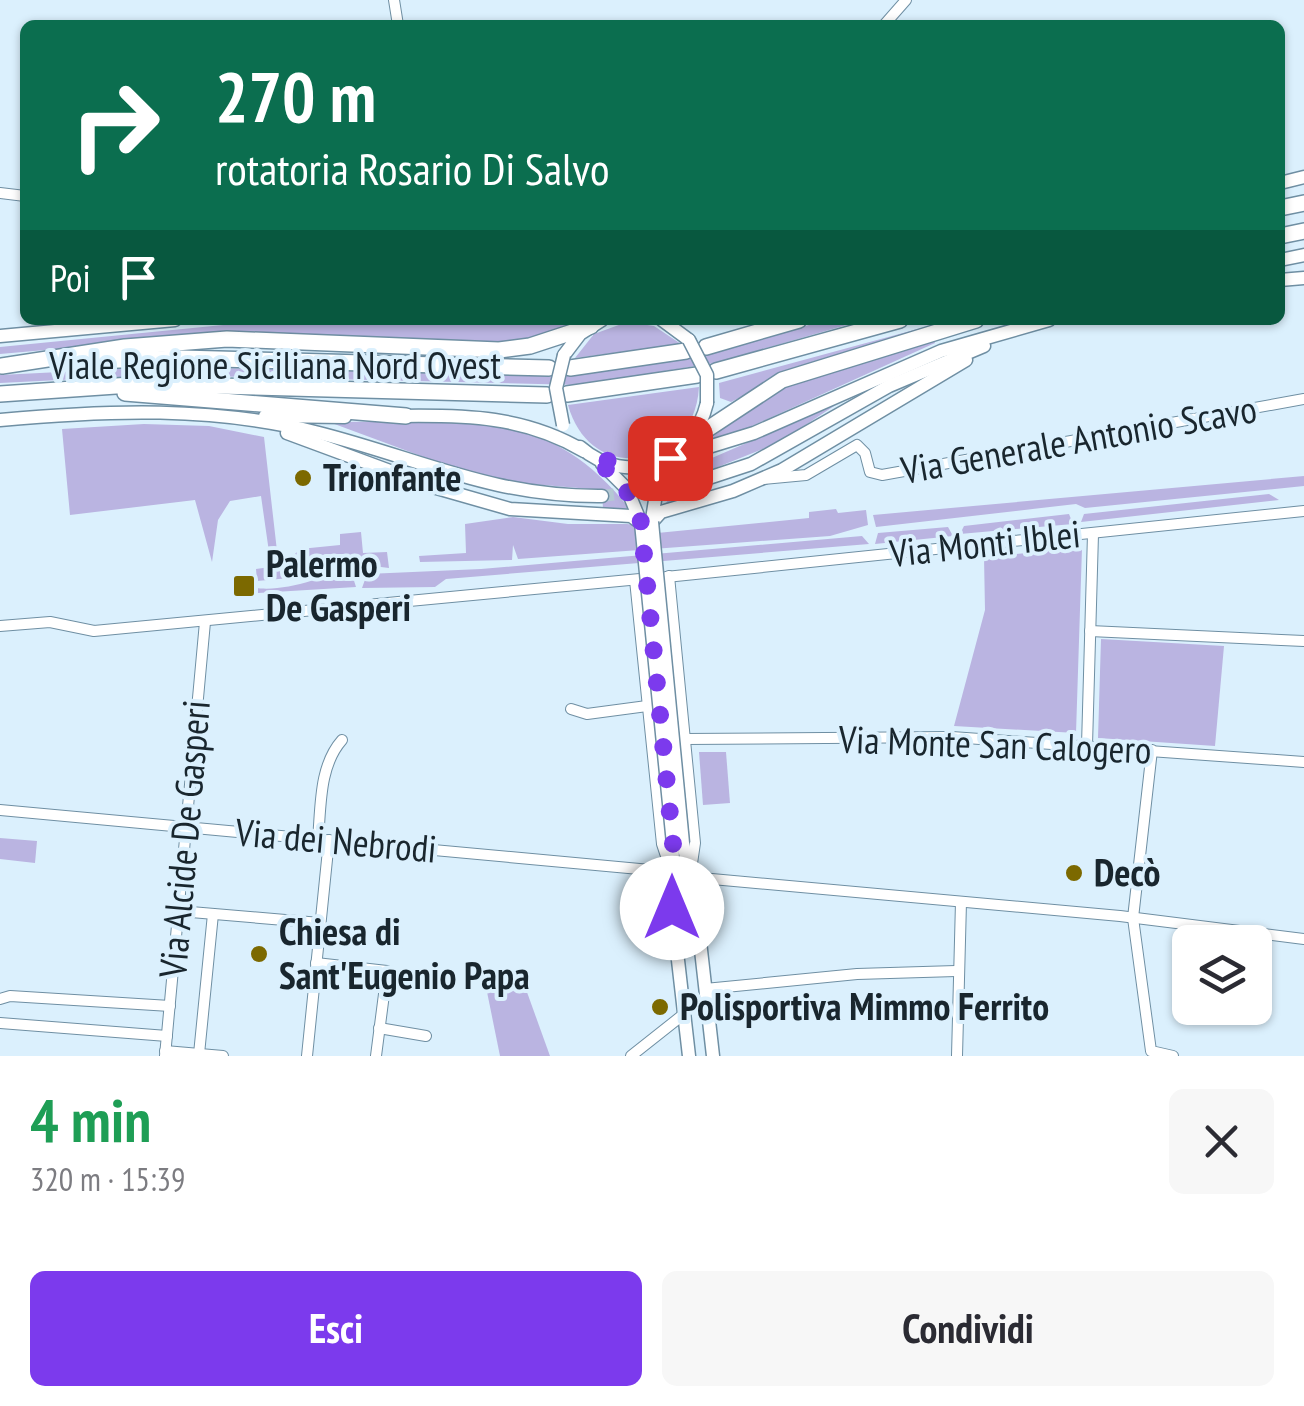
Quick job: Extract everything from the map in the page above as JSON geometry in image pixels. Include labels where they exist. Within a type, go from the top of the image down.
[{"type":"main road","points":[[1,366],[125,347],[226,338],[499,350],[530,346],[590,325]]},
{"type":"main road","points":[[706,347],[782,325]]},
{"type":"main road","points":[[716,371],[882,325]]},
{"type":"main road","points":[[680,452],[782,380],[960,325]]},
{"type":"main road","points":[[568,361],[688,346]]},
{"type":"main road","name":"Viale Regione Siciliana Nord Ovest","points":[[1,366],[181,358],[550,368]]},
{"type":"main road","points":[[566,394],[697,375]]},
{"type":"main road","name":"Viale Regione Siciliana Nord Ovest","points":[[0,394],[200,385],[546,395]]},
{"type":"main road","points":[[71,388],[406,416]]},
{"type":"street","points":[[888,20],[906,0]]},
{"type":"street","name":"Viale Regione Siciliana Nord Ovest","points":[[3,336],[121,325]]},
{"type":"street","points":[[595,325],[568,361],[556,388],[563,425],[627,490],[647,522]]},
{"type":"street","points":[[667,325],[704,366],[708,403],[656,494],[647,522],[678,843],[690,876],[712,1056]]},
{"type":"street","points":[[202,413],[520,422],[626,468],[650,466],[680,452],[786,420],[941,351],[1032,325]]},
{"type":"street","points":[[684,486],[751,464],[889,386],[1038,325]]},
{"type":"street","points":[[647,522],[662,512],[763,480],[1004,339]]},
{"type":"street","name":"Via Generale Antonio Scavo","points":[[763,480],[806,475],[857,445],[866,453],[870,472],[882,475],[1304,399]]},
{"type":"street","name":"Viale Regione Siciliana Nord Ovest","points":[[0,420],[138,410],[202,413],[339,438],[482,484],[532,493],[602,496]]},
{"type":"street","points":[[242,419],[510,509],[631,516],[647,522]]},
{"type":"street","name":"Via Monti Iblei","points":[[685,739],[667,576],[1304,510]]},
{"type":"street","points":[[1087,746],[1093,534]]},
{"type":"street","points":[[0,626],[50,622],[94,632],[638,579],[647,706],[662,844],[672,872],[689,1056]]},
{"type":"street","name":"Via Alcide De Gasperi","points":[[165,1053],[205,622]]},
{"type":"street","points":[[1090,631],[1304,641]]},
{"type":"street","points":[[571,709],[587,714],[647,706]]},
{"type":"street","name":"Via Monte San Calogero","points":[[685,739],[952,737],[1304,762]]},
{"type":"street","points":[[685,739],[694,842],[690,876]]},
{"type":"street","points":[[306,1056],[320,923],[322,784],[333,750],[342,740]]},
{"type":"street","points":[[1152,750],[1133,918],[1151,1054],[1173,1056]]},
{"type":"street","name":"Via dei Nebrodi","points":[[0,810],[672,872]]},
{"type":"street","points":[[672,872],[678,843]]},
{"type":"street","points":[[690,876],[1133,918],[1304,939]]},
{"type":"street","points":[[957,1056],[960,902]]},
{"type":"street","points":[[179,911],[320,923]]},
{"type":"street","name":"Via Alcide De Gasperi","points":[[199,1054],[212,914]]},
{"type":"street","points":[[316,963],[387,971],[376,1056]]},
{"type":"street","points":[[705,989],[857,974],[956,971]]},
{"type":"street","points":[[0,999],[10,996],[170,1006]]},
{"type":"street","points":[[631,1056],[684,1014]]},
{"type":"street","points":[[0,1023],[167,1036]]},
{"type":"street","points":[[379,1028],[426,1036]]},
{"type":"street","points":[[165,1053],[223,1056]]},
{"type":"shaded area","points":[[223,325],[568,325],[539,337],[499,344],[238,333],[0,354],[0,347]]},
{"type":"shaded area","points":[[619,325],[647,325],[681,344],[575,358],[594,334]]},
{"type":"shaded area","points":[[809,325],[847,325],[714,363],[579,385],[159,375],[0,383],[0,375],[159,367],[579,375],[710,354]]},
{"type":"shaded area","points":[[933,325],[793,370],[731,402],[720,398],[719,383]]},
{"type":"shaded area","points":[[934,339],[935,343],[719,441],[706,442],[773,390]]},
{"type":"shaded area","points":[[699,387],[693,414],[680,436],[662,450],[641,457],[619,457],[598,449],[580,431],[568,405]]},
{"type":"shaded area","points":[[837,404],[780,442],[683,481],[686,497],[666,503],[691,467]]},
{"type":"shaded area","points":[[456,421],[529,434],[564,449],[597,473],[629,508],[603,509],[602,490],[507,482],[448,466],[329,422]]},
{"type":"shaded area","points":[[144,424],[209,426],[264,437],[277,551],[283,552],[280,557],[270,559],[261,496],[230,501],[218,520],[212,562],[195,500],[70,515],[62,429]]},
{"type":"shaded area","points":[[1304,476],[1304,486],[1085,508],[1076,504],[876,527],[873,515]]},
{"type":"shaded area","points":[[1269,494],[1279,500],[1081,522],[1084,514]]},
{"type":"shaded area","points":[[836,509],[838,513],[866,510],[868,525],[830,536],[518,559],[513,545],[512,560],[420,562],[419,556],[466,553],[465,524],[513,517],[568,524],[634,525],[637,535],[809,518],[809,512]]},
{"type":"shaded area","points":[[1069,514],[1073,524],[960,534],[964,526]]},
{"type":"shaded area","points":[[948,527],[953,536],[875,544],[878,533]]},
{"type":"shaded area","points":[[361,532],[363,553],[387,552],[389,568],[349,563],[322,575],[257,581],[256,569],[284,565],[300,549],[340,545],[340,534]]},
{"type":"shaded area","points":[[862,536],[869,544],[446,579],[435,587],[362,588],[367,574],[481,569]]},
{"type":"shaded area","points":[[1082,548],[1076,733],[954,726],[985,610],[984,557]]},
{"type":"shaded area","points":[[350,568],[356,587],[243,594],[242,583],[281,588]]},
{"type":"shaded area","points":[[1101,639],[1224,646],[1215,746],[1098,738]]},
{"type":"shaded area","points":[[699,752],[726,752],[730,803],[703,805]]},
{"type":"shaded area","points":[[0,838],[37,841],[35,863],[0,859]]},
{"type":"shaded area","points":[[519,970],[550,1056],[500,1056],[485,982]]},
{"type":"tunnel","points":[[602,496],[684,486]]},
{"type":"place","name":"Trionfante","points":[[303,478]]},
{"type":"place","name":"Palermo De Gasperi","points":[[244,586]]},
{"type":"place","name":"Decò","points":[[1074,873]]},
{"type":"place","name":"Chiesa di Sant'Eugenio Papa","points":[[259,954]]},
{"type":"place","name":"Polisportiva Mimmo Ferrito","points":[[660,1007]]},
{"type":"route","points":[[670,458],[649,466],[626,468],[593,457],[622,483],[640,514],[673,844],[672,908]]}]
